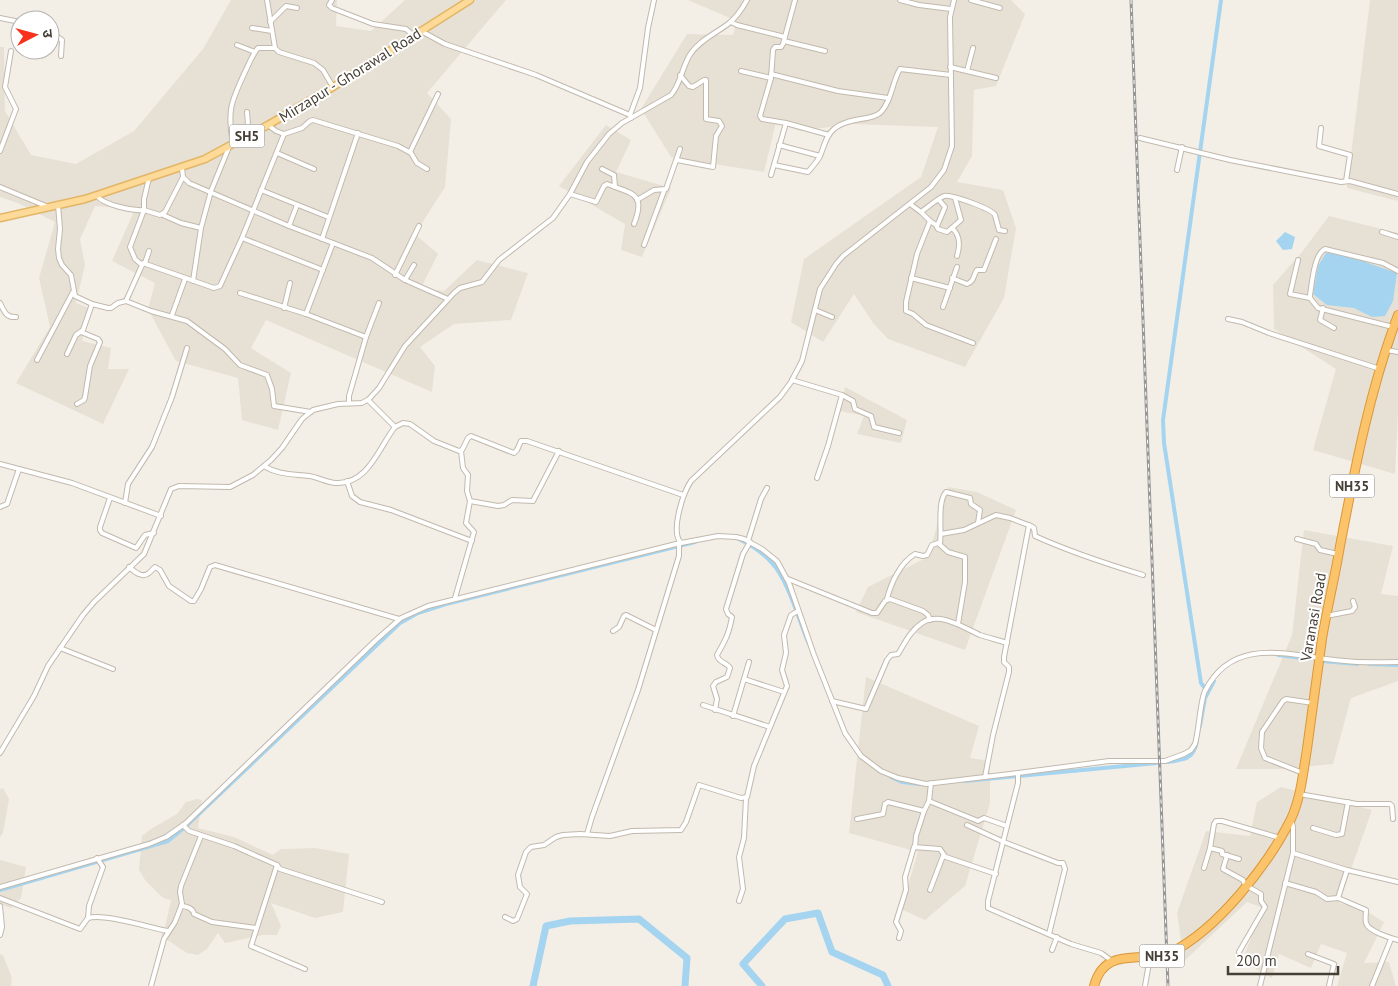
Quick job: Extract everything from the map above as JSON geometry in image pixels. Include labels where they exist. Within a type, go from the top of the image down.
[{"type":"highway","name":"Varanasi Road","points":[[1150,957],[1167,955],[1176,950],[1198,934],[1227,907],[1246,886],[1280,838],[1290,819],[1299,794],[1303,773],[1326,616],[1360,449],[1380,369],[1398,315]]},
{"type":"highway","name":"NH35","points":[[1112,961],[1150,957]]},
{"type":"highway","points":[[1094,986],[1100,970],[1112,961]]},
{"type":"main road","name":"Mirzapur - Ghorawal Road","points":[[0,218],[97,196],[205,159],[333,87],[470,0]]},
{"type":"street","points":[[267,0],[275,48],[278,52],[314,63],[323,70],[333,87]]},
{"type":"street","points":[[332,0],[329,5],[332,8],[373,24],[406,30],[414,36]]},
{"type":"street","points":[[631,117],[640,88],[648,28],[654,0]]},
{"type":"street","points":[[0,753],[34,696],[48,666],[89,606],[129,566],[144,554],[173,488],[186,486],[228,488],[246,479],[264,466],[280,451],[300,422],[311,412],[318,408],[362,403],[368,400],[380,388],[402,350],[416,332],[460,288],[482,282],[496,263],[553,218],[570,194],[584,165],[596,149],[620,125],[631,117],[671,95],[676,88],[689,55],[696,47],[730,22],[747,0]]},
{"type":"street","points":[[795,0],[782,46],[774,48],[771,76],[760,116],[762,119],[828,135]]},
{"type":"street","points":[[900,0],[919,5],[951,9]]},
{"type":"street","points":[[587,834],[638,690],[680,551],[678,517],[683,495],[695,476],[780,397],[794,381],[806,351],[820,289],[836,264],[843,256],[931,187],[944,170],[952,146],[951,9],[954,0]]},
{"type":"street","points":[[971,0],[1000,8]]},
{"type":"street","points":[[270,22],[286,6],[297,8]]},
{"type":"street","points":[[730,22],[826,51]]},
{"type":"street","points":[[252,28],[272,31]]},
{"type":"street","points":[[421,31],[444,44],[536,76],[631,117]]},
{"type":"street","points":[[60,39],[62,40],[61,56]]},
{"type":"street","points":[[236,46],[255,52]]},
{"type":"street","points":[[193,281],[201,228],[211,192],[232,145],[229,123],[230,107],[255,52],[260,47],[275,48]]},
{"type":"street","points":[[967,71],[973,48]]},
{"type":"street","points":[[0,151],[16,109],[5,87],[10,58]]},
{"type":"street","points":[[952,67],[996,78]]},
{"type":"street","points":[[774,165],[807,172],[820,156],[828,135],[833,129],[843,123],[878,114],[882,111],[900,69],[951,75]]},
{"type":"street","points":[[741,71],[838,91],[888,98]]},
{"type":"street","points":[[677,160],[713,167],[716,136],[722,126],[719,121],[706,118],[706,81],[704,80],[694,87],[690,86],[680,74]]},
{"type":"street","points":[[410,152],[438,94]]},
{"type":"street","points":[[247,112],[251,134]]},
{"type":"street","points":[[268,125],[278,133],[284,134],[302,128],[312,120],[395,144],[410,152],[417,163],[427,169]]},
{"type":"street","points":[[770,175],[786,124]]},
{"type":"street","points":[[1320,128],[1319,146],[1350,155],[1346,181]]},
{"type":"street","points":[[322,239],[358,133]]},
{"type":"street","points":[[150,177],[144,199],[144,210],[130,247],[135,259],[143,264],[214,288],[220,286],[242,238],[284,134]]},
{"type":"street","points":[[1140,138],[1200,153],[1341,182],[1346,181],[1398,194]]},
{"type":"street","points":[[779,145],[820,156]]},
{"type":"street","points":[[1176,170],[1182,148]]},
{"type":"street","points":[[644,245],[680,149]]},
{"type":"street","points":[[277,153],[314,169]]},
{"type":"street","points":[[182,168],[184,177],[189,183],[289,226],[372,258],[385,265],[395,275],[448,299]]},
{"type":"street","points":[[602,169],[614,175],[615,187]]},
{"type":"street","points":[[162,215],[184,177]]},
{"type":"street","points":[[570,194],[596,202],[606,185],[632,194],[638,200],[639,210],[634,224]]},
{"type":"street","points":[[0,187],[48,207]]},
{"type":"street","points":[[261,190],[328,218]]},
{"type":"street","points":[[638,200],[654,190],[664,191]]},
{"type":"street","points":[[97,196],[100,200],[106,202],[135,210],[144,210],[201,228]]},
{"type":"street","points":[[922,212],[947,196],[982,206],[994,215],[999,230],[1004,231]]},
{"type":"street","points":[[910,204],[922,212],[938,229],[949,232],[961,219],[955,198]]},
{"type":"street","points":[[937,226],[945,207],[939,200]]},
{"type":"street","points":[[58,205],[60,229],[59,258],[62,265],[71,275],[73,292],[77,298],[92,304],[111,308],[118,303],[126,302],[187,321],[225,349],[240,365],[267,375],[272,389],[274,406],[311,412]]},
{"type":"street","points":[[289,226],[297,205]]},
{"type":"street","points":[[930,221],[919,249],[906,302],[906,310],[926,325],[973,343]]},
{"type":"street","points":[[395,275],[419,226]]},
{"type":"street","points":[[952,228],[958,234],[960,249],[957,256]]},
{"type":"street","points":[[1382,232],[1398,236]]},
{"type":"street","points":[[242,238],[323,270]]},
{"type":"street","points":[[952,278],[968,284],[974,280],[977,270],[984,271],[996,239]]},
{"type":"street","points":[[306,314],[333,243]]},
{"type":"street","points":[[1310,298],[1317,260],[1323,249],[1335,250],[1383,263],[1398,270]]},
{"type":"street","points":[[126,302],[149,251]]},
{"type":"street","points":[[1298,260],[1290,295],[1310,298],[1318,308],[1393,327]]},
{"type":"street","points":[[405,280],[414,265]]},
{"type":"street","points":[[943,307],[957,268]]},
{"type":"street","points":[[912,278],[950,288]]},
{"type":"street","points":[[172,315],[185,279]]},
{"type":"street","points":[[284,308],[290,282]]},
{"type":"street","points":[[37,360],[73,292]]},
{"type":"street","points":[[240,293],[306,314],[366,337]]},
{"type":"street","points":[[0,303],[7,315],[16,317]]},
{"type":"street","points":[[349,403],[349,396],[366,337],[379,303]]},
{"type":"street","points":[[67,354],[76,335],[81,332],[92,304]]},
{"type":"street","points":[[1323,308],[1320,320],[1334,328]]},
{"type":"street","points":[[815,310],[832,317]]},
{"type":"street","points":[[1228,319],[1242,322],[1269,333],[1380,369]]},
{"type":"street","points":[[77,404],[84,400],[90,366],[100,342],[98,339],[81,332]]},
{"type":"street","points":[[125,503],[128,484],[152,447],[172,397],[187,348]]},
{"type":"street","points":[[1386,350],[1398,352]]},
{"type":"street","points":[[794,381],[853,400],[855,409],[870,415],[874,426],[899,433]]},
{"type":"street","points":[[817,478],[842,395]]},
{"type":"street","points":[[368,400],[395,427]]},
{"type":"street","points":[[264,466],[277,473],[318,478],[335,483],[357,478],[366,471],[395,427],[403,423],[410,424],[434,441],[461,451]]},
{"type":"street","points":[[455,598],[474,531],[466,522],[470,501],[467,491],[468,474],[463,468],[461,451],[471,436],[514,453],[521,441],[524,440],[683,495]]},
{"type":"street","points":[[470,501],[496,506],[504,505],[512,500],[533,501],[559,451]]},
{"type":"street","points":[[0,464],[72,483],[161,516]]},
{"type":"street","points":[[0,507],[7,504],[19,469]]},
{"type":"street","points":[[347,481],[352,496],[360,502],[391,510],[472,541]]},
{"type":"street","points":[[715,710],[717,699],[713,686],[716,682],[727,677],[730,668],[719,660],[717,655],[724,645],[732,617],[726,609],[761,499],[767,488]]},
{"type":"street","points":[[940,544],[941,506],[946,492],[970,498],[971,504],[980,510],[978,523]]},
{"type":"street","points":[[110,498],[100,527],[101,531],[122,543],[136,548],[145,535],[154,533]]},
{"type":"street","points":[[941,534],[964,530],[996,515],[1029,525],[1033,527],[1034,534],[1037,536],[1094,560],[1144,575]]},
{"type":"street","points":[[985,777],[993,735],[1009,672],[1009,668],[1004,660],[1029,525]]},
{"type":"street","points":[[0,887],[98,861],[156,842],[169,835],[184,825],[369,646],[399,619],[418,609],[455,598],[720,535],[736,537],[772,556],[778,563],[788,579],[796,612],[845,733],[862,757],[894,777],[923,784],[931,785],[985,777],[1018,776],[1109,762],[1164,761],[1181,756],[1191,750],[1195,744],[1206,690],[1216,674],[1229,662],[1252,654],[1272,652],[1319,661],[1398,662]]},
{"type":"street","points":[[1297,539],[1311,542],[1319,546],[1320,550],[1339,554]]},
{"type":"street","points":[[788,579],[875,614],[887,600],[892,582],[908,560],[915,554],[925,556],[932,545],[940,544],[948,552],[965,557],[965,582],[958,624]]},
{"type":"street","points":[[129,566],[137,573],[144,575],[155,567],[160,570],[169,586],[191,601],[194,601],[198,596],[211,566],[215,564],[399,619]]},
{"type":"street","points":[[887,600],[900,602],[923,612],[928,615],[930,620]]},
{"type":"street","points":[[1326,616],[1352,611],[1355,607],[1353,601]]},
{"type":"street","points":[[740,900],[743,888],[739,857],[744,838],[746,798],[755,762],[787,684],[782,670],[786,653],[784,635],[789,619],[796,612]]},
{"type":"street","points":[[613,632],[619,627],[626,615],[656,630]]},
{"type":"street","points":[[832,701],[866,709],[889,657],[896,655],[914,630],[930,620],[958,624],[980,635],[1007,643]]},
{"type":"street","points":[[60,648],[113,669]]},
{"type":"street","points":[[733,716],[749,662]]},
{"type":"street","points":[[744,679],[784,692]]},
{"type":"street","points":[[1303,773],[1265,758],[1261,748],[1262,732],[1286,699],[1313,703]]},
{"type":"street","points":[[703,705],[733,716],[770,726]]},
{"type":"street","points":[[1018,776],[1004,842],[988,901],[989,909],[1075,945],[1104,954],[1112,961]]},
{"type":"street","points":[[505,917],[513,921],[517,919],[526,900],[527,894],[520,887],[518,874],[528,848],[544,845],[559,836],[587,834],[610,836],[635,831],[681,830],[686,822],[699,785],[740,798],[746,798]]},
{"type":"street","points":[[900,938],[901,931],[896,922],[906,890],[905,877],[924,811],[929,802],[931,785]]},
{"type":"street","points":[[1299,794],[1357,804],[1390,804],[1392,806],[1393,819]]},
{"type":"street","points":[[857,819],[883,814],[885,804],[888,802],[924,811]]},
{"type":"street","points":[[929,802],[978,821],[984,818],[1007,826]]},
{"type":"street","points":[[1313,828],[1336,835],[1342,834],[1348,802]]},
{"type":"street","points":[[1260,986],[1292,853],[1293,827],[1290,819]]},
{"type":"street","points":[[1204,868],[1214,824],[1219,821],[1280,838]]},
{"type":"street","points":[[184,825],[188,832],[234,846],[277,865],[280,869],[382,902]]},
{"type":"street","points":[[967,825],[1004,842],[1058,863],[1063,863],[1065,869],[1049,934]]},
{"type":"street","points":[[151,986],[164,939],[175,922],[181,906],[181,886],[201,836]]},
{"type":"street","points":[[915,846],[940,850],[944,855],[996,874]]},
{"type":"street","points":[[1210,848],[1239,859]]},
{"type":"street","points":[[1292,853],[1347,870],[1398,882]]},
{"type":"street","points":[[930,890],[941,858],[944,855]]},
{"type":"street","points":[[1228,855],[1223,869],[1243,880],[1246,886],[1262,894],[1261,902],[1265,904],[1239,952]]},
{"type":"street","points":[[0,898],[80,929],[88,918],[89,906],[103,867],[98,861]]},
{"type":"street","points":[[277,865],[251,947],[305,969]]},
{"type":"street","points":[[1338,898],[1347,870]]},
{"type":"street","points":[[1285,883],[1316,892],[1327,899],[1338,898],[1366,910],[1368,926],[1391,939],[1398,940]]},
{"type":"street","points":[[0,906],[2,927],[0,935]]},
{"type":"street","points":[[181,906],[192,909],[194,914],[212,922],[256,928]]},
{"type":"street","points":[[88,918],[131,922],[168,931]]},
{"type":"street","points":[[1052,950],[1057,937]]},
{"type":"street","points":[[1372,986],[1391,939]]},
{"type":"street","points":[[1308,954],[1334,964],[1329,986]]},
{"type":"street","points":[[1145,986],[1150,957]]},
{"type":"shaded area","points":[[231,0],[337,0],[336,26],[371,31],[405,0],[506,0],[427,93],[451,119],[445,187],[415,234],[438,254],[421,288],[444,291],[477,260],[528,273],[511,320],[454,324],[420,347],[435,366],[432,392],[266,320],[251,348],[291,373],[278,430],[242,420],[238,378],[176,361],[148,309],[155,283],[112,261],[135,209],[95,206],[80,239],[85,265],[76,303],[89,308],[82,341],[111,348],[108,369],[129,369],[103,424],[16,383],[50,327],[39,278],[55,222],[20,204],[0,197],[0,47],[4,47],[5,111],[31,155],[76,164],[134,131],[203,49]]},
{"type":"shaded area","points":[[688,0],[1011,0],[1025,14],[996,86],[974,90],[972,156],[957,182],[1003,190],[1016,228],[1004,298],[965,367],[888,339],[873,323],[854,294],[823,342],[791,322],[804,259],[921,177],[938,127],[852,124],[800,131],[776,122],[764,172],[671,157],[641,109],[687,34],[733,35],[737,21]]},
{"type":"shaded area","points":[[1370,0],[1398,0],[1398,201],[1347,188]]},
{"type":"shaded area","points":[[606,125],[631,140],[616,172],[671,188],[642,257],[621,250],[625,224],[559,186]]},
{"type":"shaded area","points":[[1329,216],[1398,233],[1398,414],[1395,474],[1313,450],[1336,369],[1274,329],[1273,285],[1302,252]]},
{"type":"shaded area","points":[[845,387],[907,420],[901,443],[857,434],[864,416],[840,411]]},
{"type":"shaded area","points":[[948,487],[977,492],[1016,510],[965,650],[856,612],[868,587],[928,557]]},
{"type":"shaded area","points":[[1304,530],[1393,546],[1381,594],[1398,596],[1398,681],[1351,698],[1333,764],[1283,769],[1236,769],[1292,635]]},
{"type":"shaded area","points":[[866,677],[979,726],[970,758],[990,761],[990,803],[965,886],[925,920],[901,909],[918,852],[849,833]]},
{"type":"shaded area","points":[[1281,787],[1372,810],[1339,903],[1363,909],[1384,922],[1364,963],[1389,962],[1396,986],[1337,986],[1347,953],[1321,944],[1311,968],[1279,954],[1272,978],[1242,961],[1263,908],[1247,902],[1184,961],[1177,913],[1206,831],[1250,836],[1257,802]]},
{"type":"shaded area","points":[[3,788],[9,799],[3,833],[0,837],[0,789]]},
{"type":"shaded area","points":[[197,799],[202,800],[198,828],[234,837],[273,855],[281,849],[315,848],[349,854],[343,912],[315,918],[271,903],[281,926],[277,935],[263,935],[225,943],[218,933],[207,949],[198,955],[187,953],[161,936],[171,900],[163,898],[145,880],[139,870],[142,836],[177,814],[186,802]]},
{"type":"shaded area","points":[[0,860],[26,867],[21,898],[11,908],[0,904]]},
{"type":"shaded area","points":[[0,954],[3,955],[12,978],[11,986],[0,986]]},
{"type":"water","points":[[1285,232],[1295,237],[1292,249],[1283,250],[1276,241]]},
{"type":"water","points":[[1326,253],[1339,253],[1397,273],[1393,301],[1385,316],[1372,317],[1354,308],[1327,305],[1313,294],[1318,266]]},
{"type":"waterway","points":[[1207,691],[1201,683],[1164,443],[1163,420],[1221,0]]},
{"type":"waterway","points":[[737,538],[760,552],[777,570],[788,589],[808,642]]},
{"type":"waterway","points":[[0,890],[168,841],[400,623],[418,613],[446,604],[695,542]]},
{"type":"waterway","points":[[1278,655],[1310,659]]},
{"type":"waterway","points":[[1322,661],[1357,664]]},
{"type":"waterway","points":[[1369,664],[1398,665]]},
{"type":"waterway","points":[[1200,726],[1205,698],[1214,681]]},
{"type":"waterway","points":[[1166,762],[1187,758],[1196,747],[1197,741]]},
{"type":"waterway","points":[[965,781],[1157,763]]},
{"type":"waterway","points":[[891,777],[902,782],[920,784]]},
{"type":"waterway","points":[[762,986],[743,964],[785,919],[818,913],[832,952],[883,975],[888,986]]},
{"type":"waterway","points":[[533,986],[546,926],[570,921],[639,919],[687,958],[685,986]]},
{"type":"railway","points":[[1131,0],[1168,986]]}]
